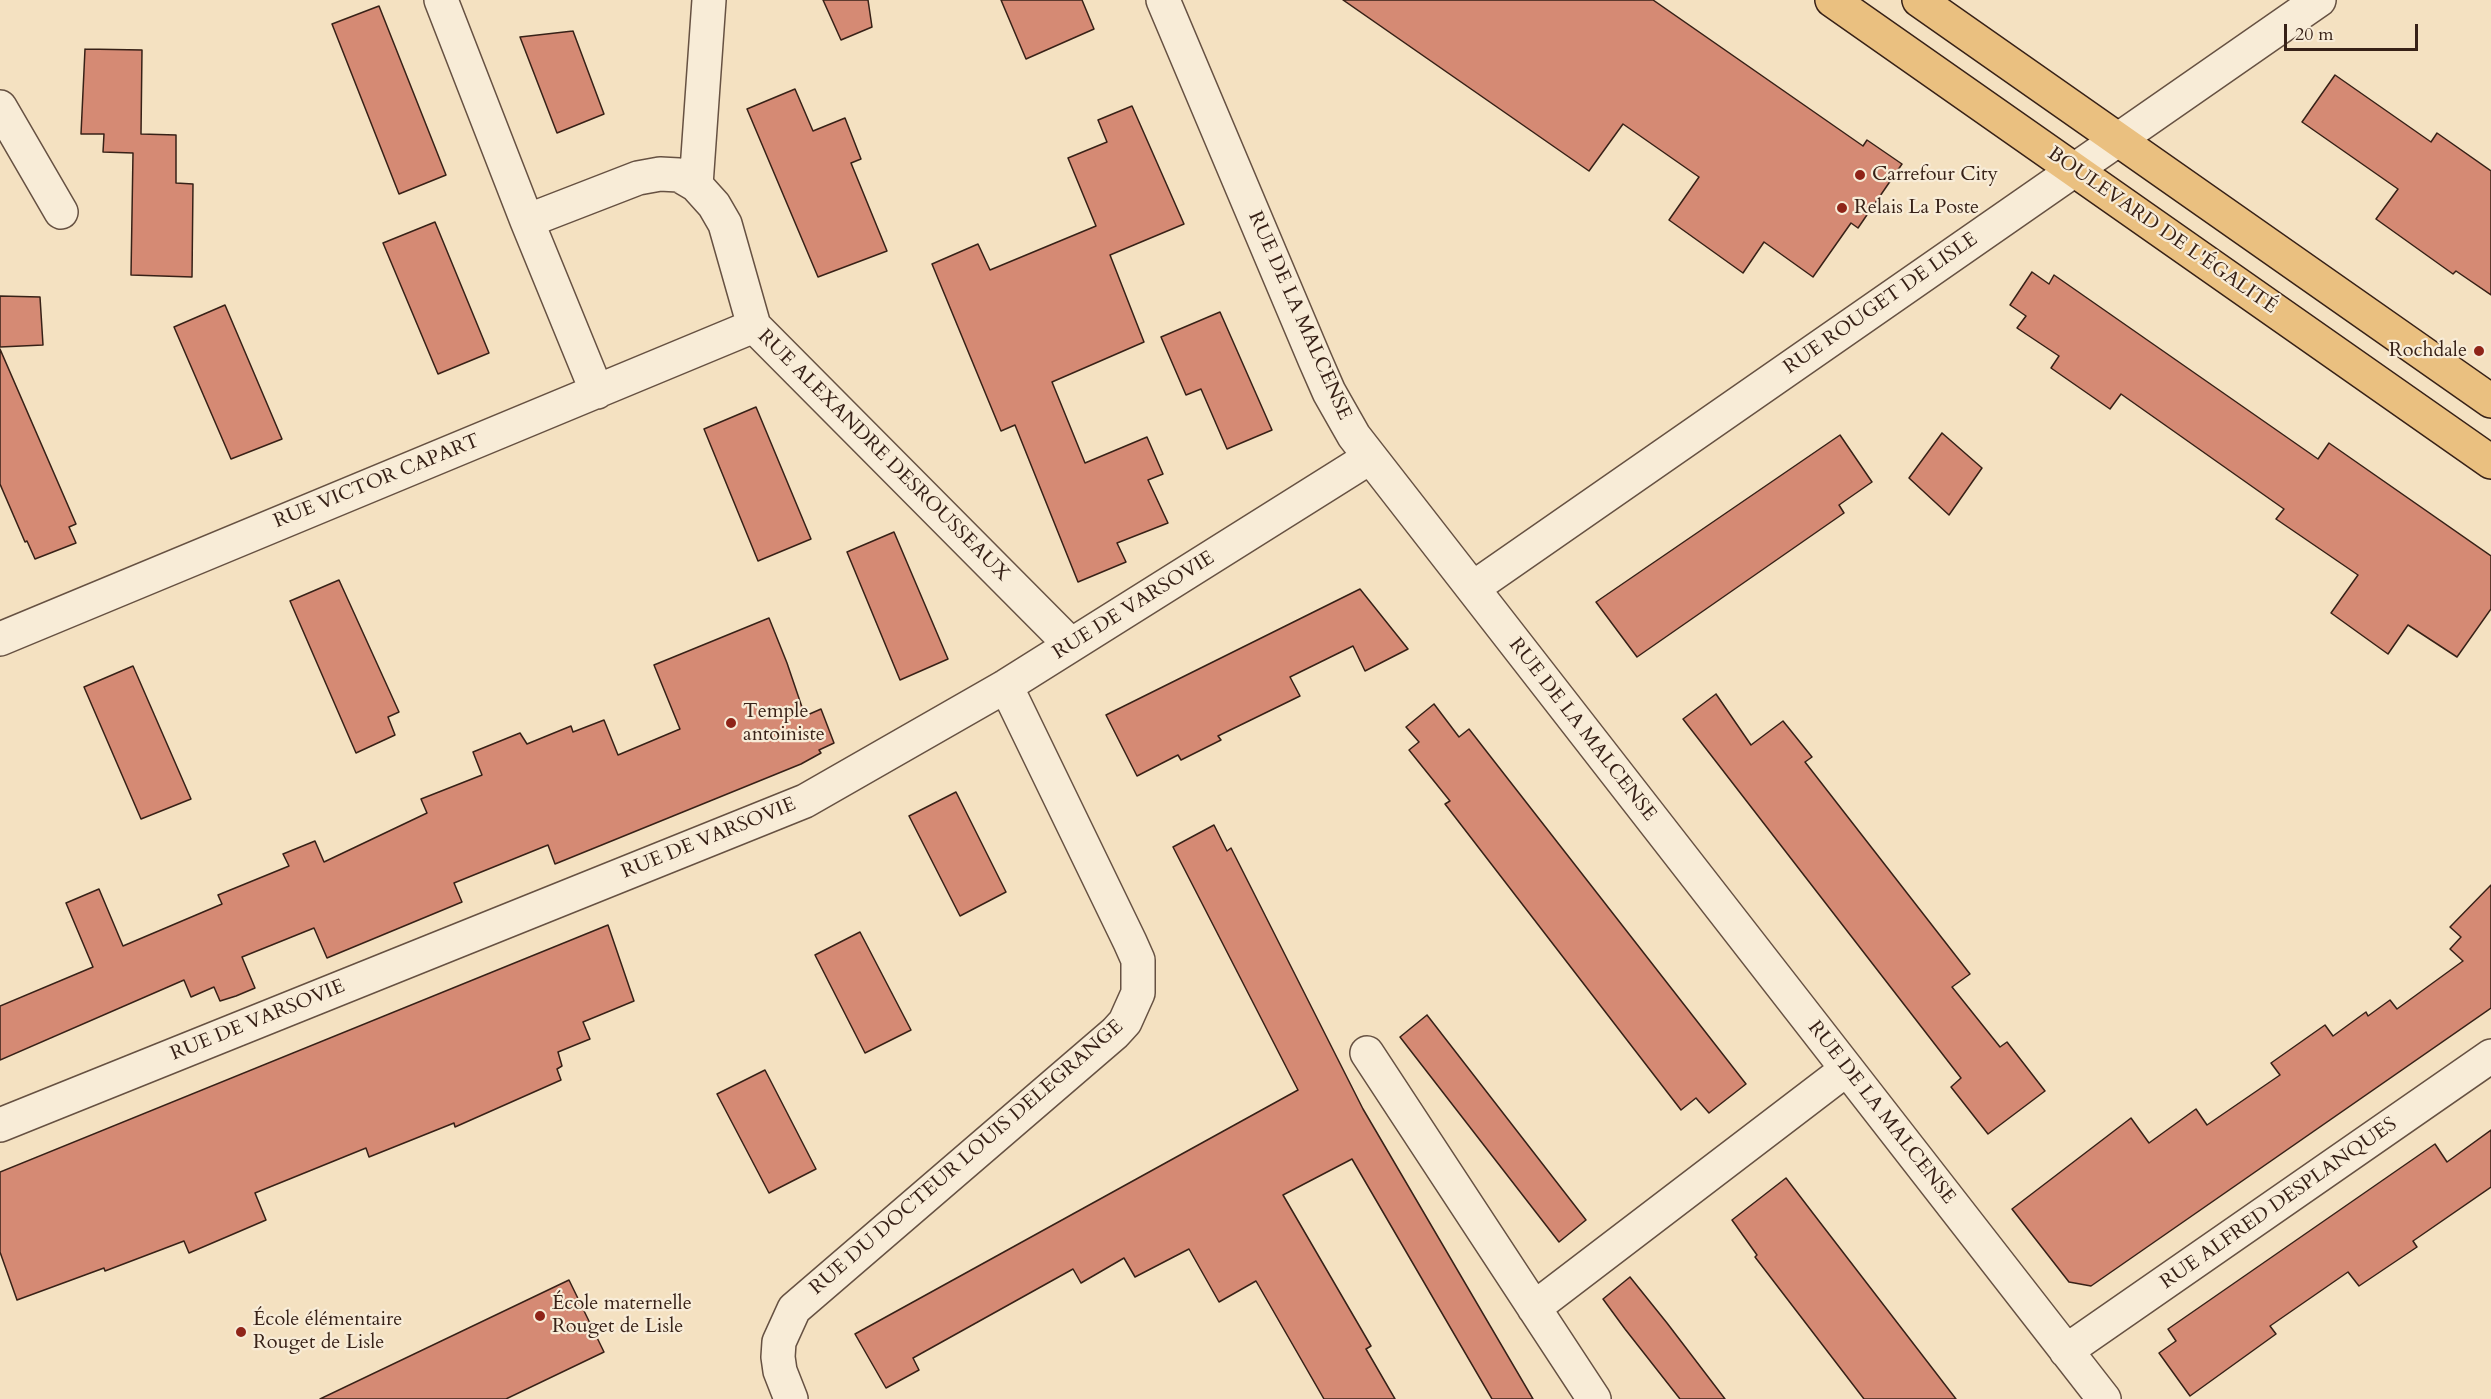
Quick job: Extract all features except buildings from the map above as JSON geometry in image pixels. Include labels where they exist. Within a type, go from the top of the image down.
[{"type":"main road","name":"BOULEVARD DE L'ÉGALITÉ","points":[[1833,0],[2491,462]]},
{"type":"main road","points":[[1919,0],[2491,401]]},
{"type":"street","points":[[441,0],[527,221],[597,392]]},
{"type":"street","points":[[696,186],[709,0]]},
{"type":"street","name":"RUE DE LA MALCENSE","points":[[1163,0],[1324,382],[1342,417],[1369,458],[1473,588],[2104,1399]]},
{"type":"street","name":"RUE ROUGET DE LISLE","points":[[1473,588],[2319,0]]},
{"type":"street","points":[[0,107],[61,212]]},
{"type":"street","name":"RUE ALEXANDRE DESROUSSEAUX","points":[[527,221],[638,178],[660,174],[679,175],[696,186],[714,205],[725,224],[754,326],[1071,645]]},
{"type":"street","name":"RUE VICTOR CAPART","points":[[0,639],[754,326]]},
{"type":"street","name":"RUE DE VARSOVIE","points":[[0,1125],[805,801],[1006,686],[1369,458]]},
{"type":"street","name":"RUE DU DOCTEUR LOUIS DELEGRANGE","points":[[791,1399],[780,1371],[778,1357],[779,1342],[794,1309],[1115,1033],[1125,1022],[1138,993],[1138,960],[1006,686]]},
{"type":"street","points":[[1367,1053],[1594,1399]]},
{"type":"street","name":"RUE ALFRED DESPLANQUES","points":[[2066,1351],[2491,1056]]},
{"type":"street","points":[[1534,1308],[1847,1069]]},
{"type":"place","name":"Carrefour City","points":[[1860,175]]},
{"type":"place","name":"Relais La Poste","points":[[1842,208]]},
{"type":"place","name":"Rochdale","points":[[2479,351]]},
{"type":"place","name":"Temple antoiniste","points":[[731,723]]},
{"type":"place","name":"École maternelle Rouget de Lisle","points":[[540,1316]]},
{"type":"place","name":"École élémentaire Rouget de Lisle","points":[[241,1332]]}]
